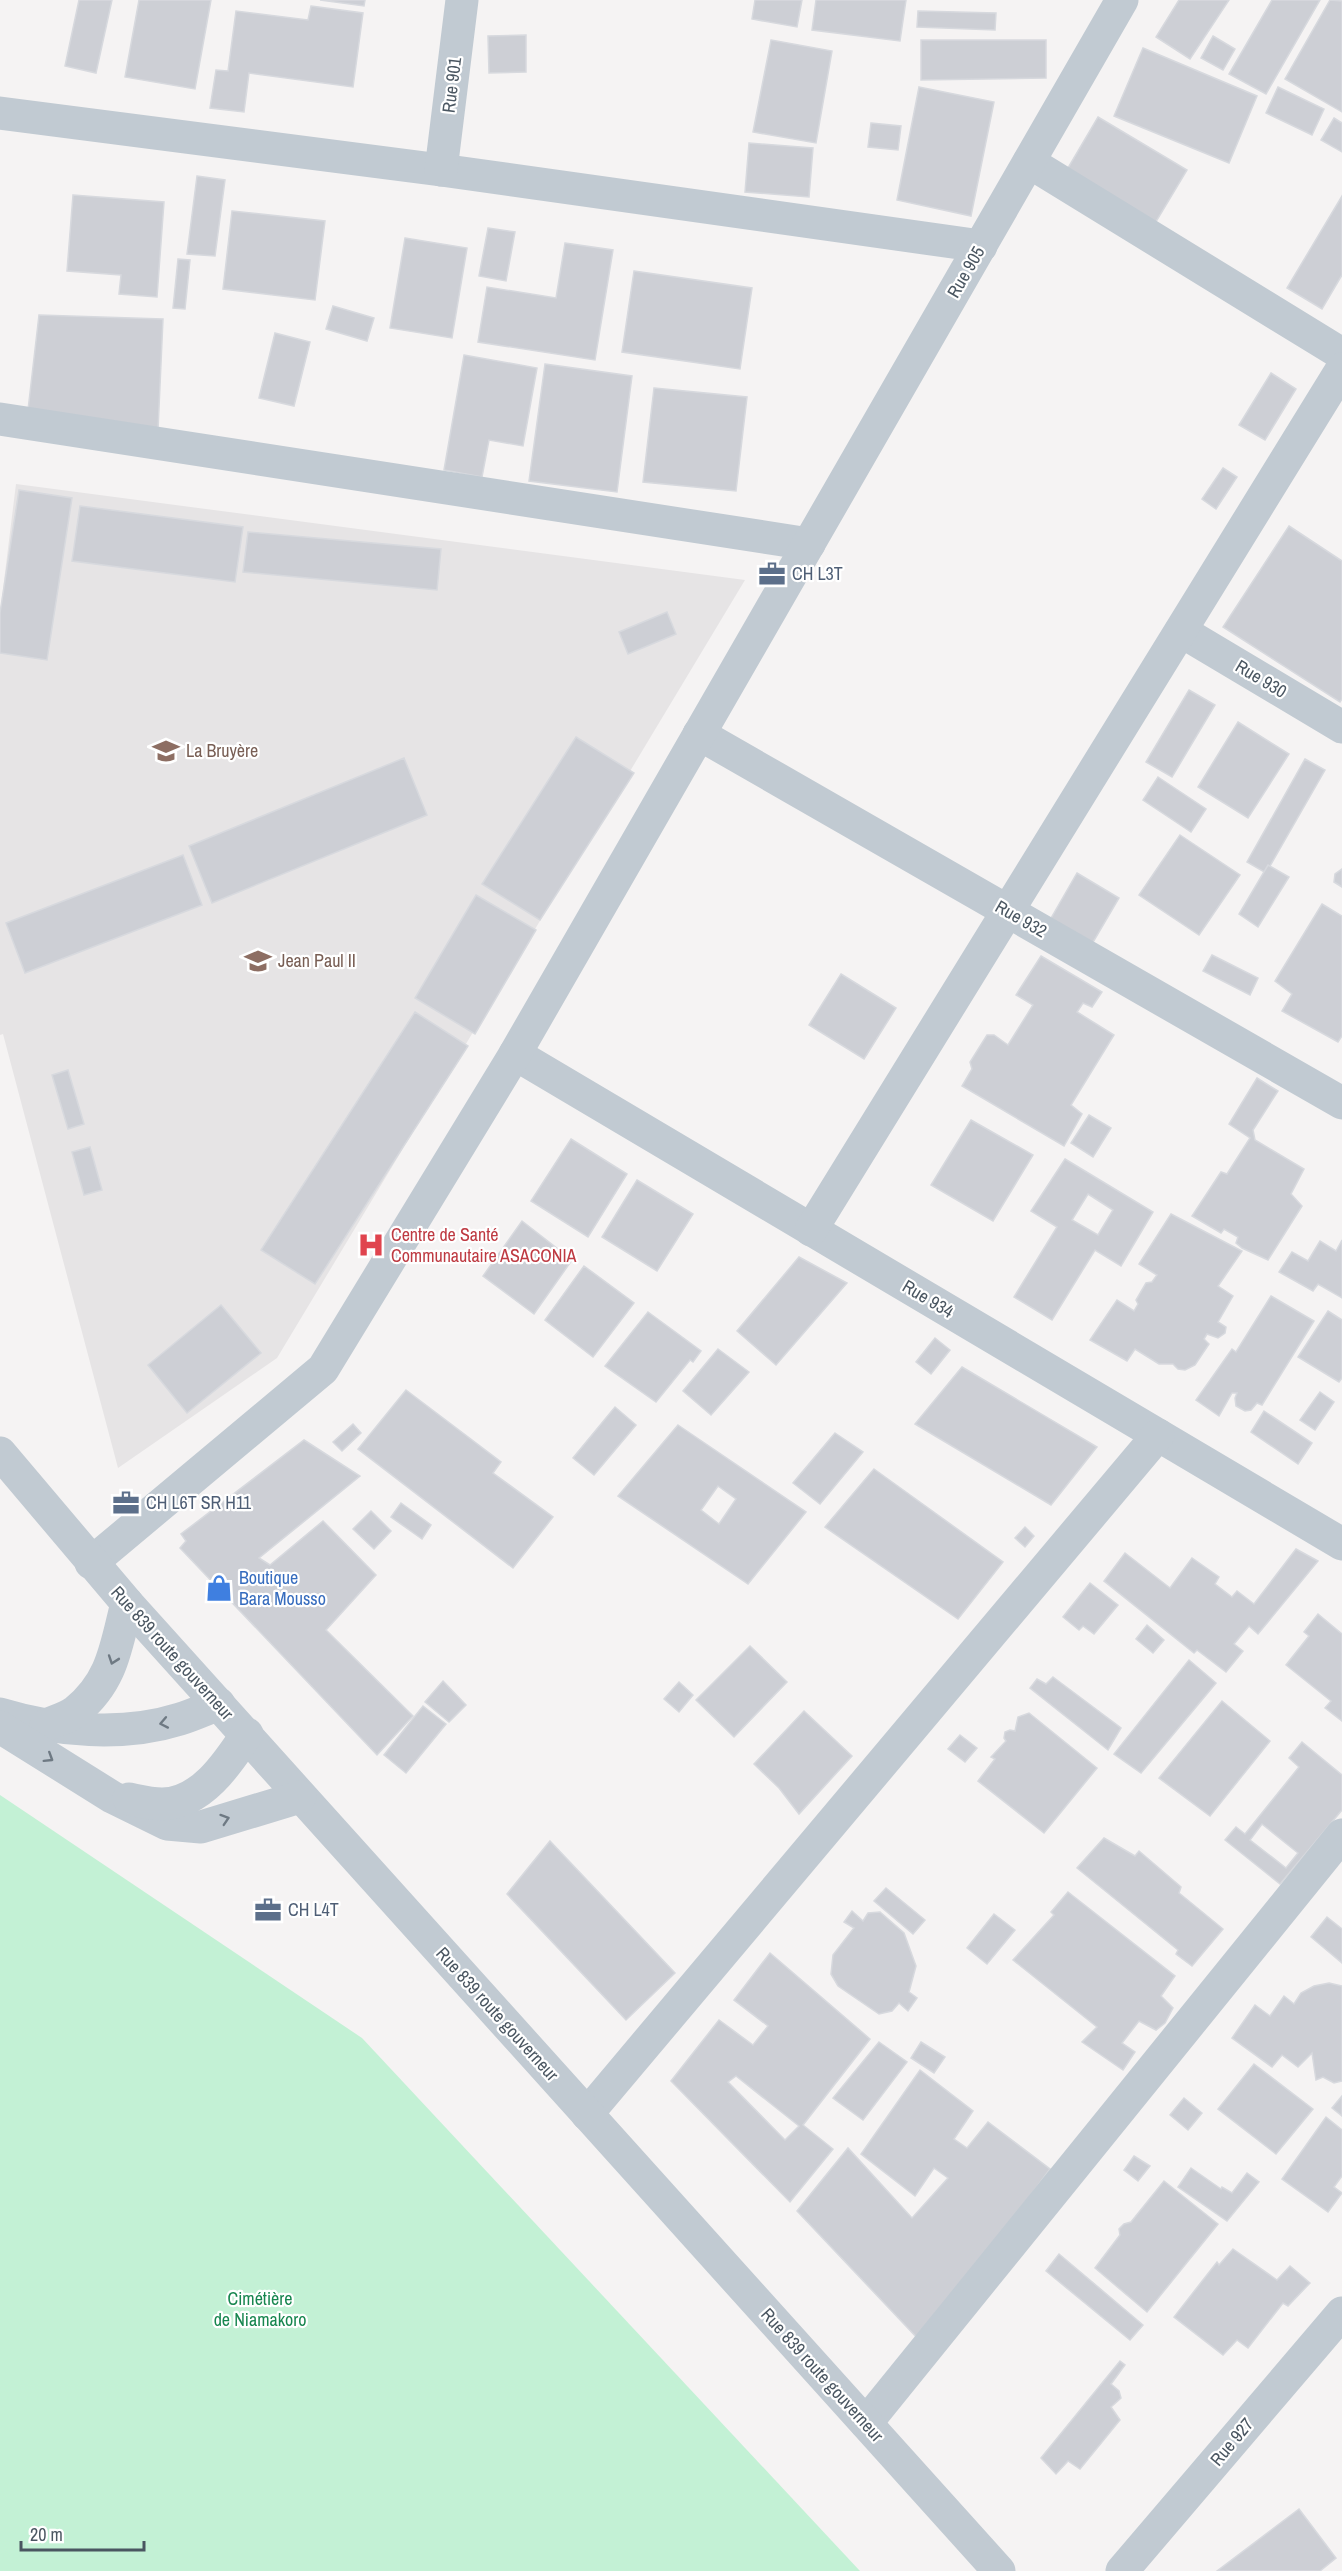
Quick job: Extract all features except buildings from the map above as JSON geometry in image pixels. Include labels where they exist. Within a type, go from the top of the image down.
[{"type":"street","name":"Rue 901","points":[[441,170],[462,0]]},
{"type":"street","name":"Rue 905","points":[[92,1563],[323,1369],[515,1054],[1122,0]]},
{"type":"street","points":[[0,113],[441,170],[981,246]]},
{"type":"street","points":[[1029,162],[1342,354]]},
{"type":"street","points":[[811,1230],[1342,369]]},
{"type":"street","points":[[0,419],[809,544]]},
{"type":"street","name":"Rue 930","points":[[1181,631],[1342,727]]},
{"type":"street","name":"Rue 932","points":[[699,734],[1342,1103]]},
{"type":"street","name":"Rue 934","points":[[515,1054],[1342,1544]]},
{"type":"street","points":[[587,2114],[1158,1435]]},
{"type":"street","name":"Rue 839 route gouverneur","points":[[0,1453],[92,1563],[247,1734],[300,1797],[999,2571]]},
{"type":"street","points":[[46,1725],[75,1712],[100,1686],[114,1662],[127,1603]]},
{"type":"street","points":[[0,1714],[46,1725],[92,1731],[179,1720],[219,1704]]},
{"type":"street","points":[[0,1726],[112,1797],[167,1824],[201,1827],[300,1797]]},
{"type":"street","points":[[112,1797],[164,1804],[192,1796],[225,1769],[247,1734]]},
{"type":"street","points":[[866,2424],[1342,1835]]},
{"type":"street","name":"Rue 927","points":[[1122,2571],[1342,2313]]},
{"type":"shaded area","name":"Jean Paul II","points":[[16,484],[745,580],[277,1358],[118,1468],[3,1034],[0,1035],[0,613]]},
{"type":"green space","name":"Cimétière de Niamakoro","points":[[0,1795],[362,2038],[860,2571],[0,2571]]},
{"type":"place","name":"CH L3T","points":[[772,574]]},
{"type":"place","name":"La Bruyère","points":[[166,751]]},
{"type":"place","name":"Jean Paul II","points":[[258,961]]},
{"type":"place","name":"Centre de Santé Communautaire ASACONIA","points":[[371,1245]]},
{"type":"place","name":"CH L6T SR H11","points":[[126,1503]]},
{"type":"place","name":"Boutique Bara Mousso","points":[[219,1588]]},
{"type":"place","name":"CH L4T","points":[[268,1910]]}]
